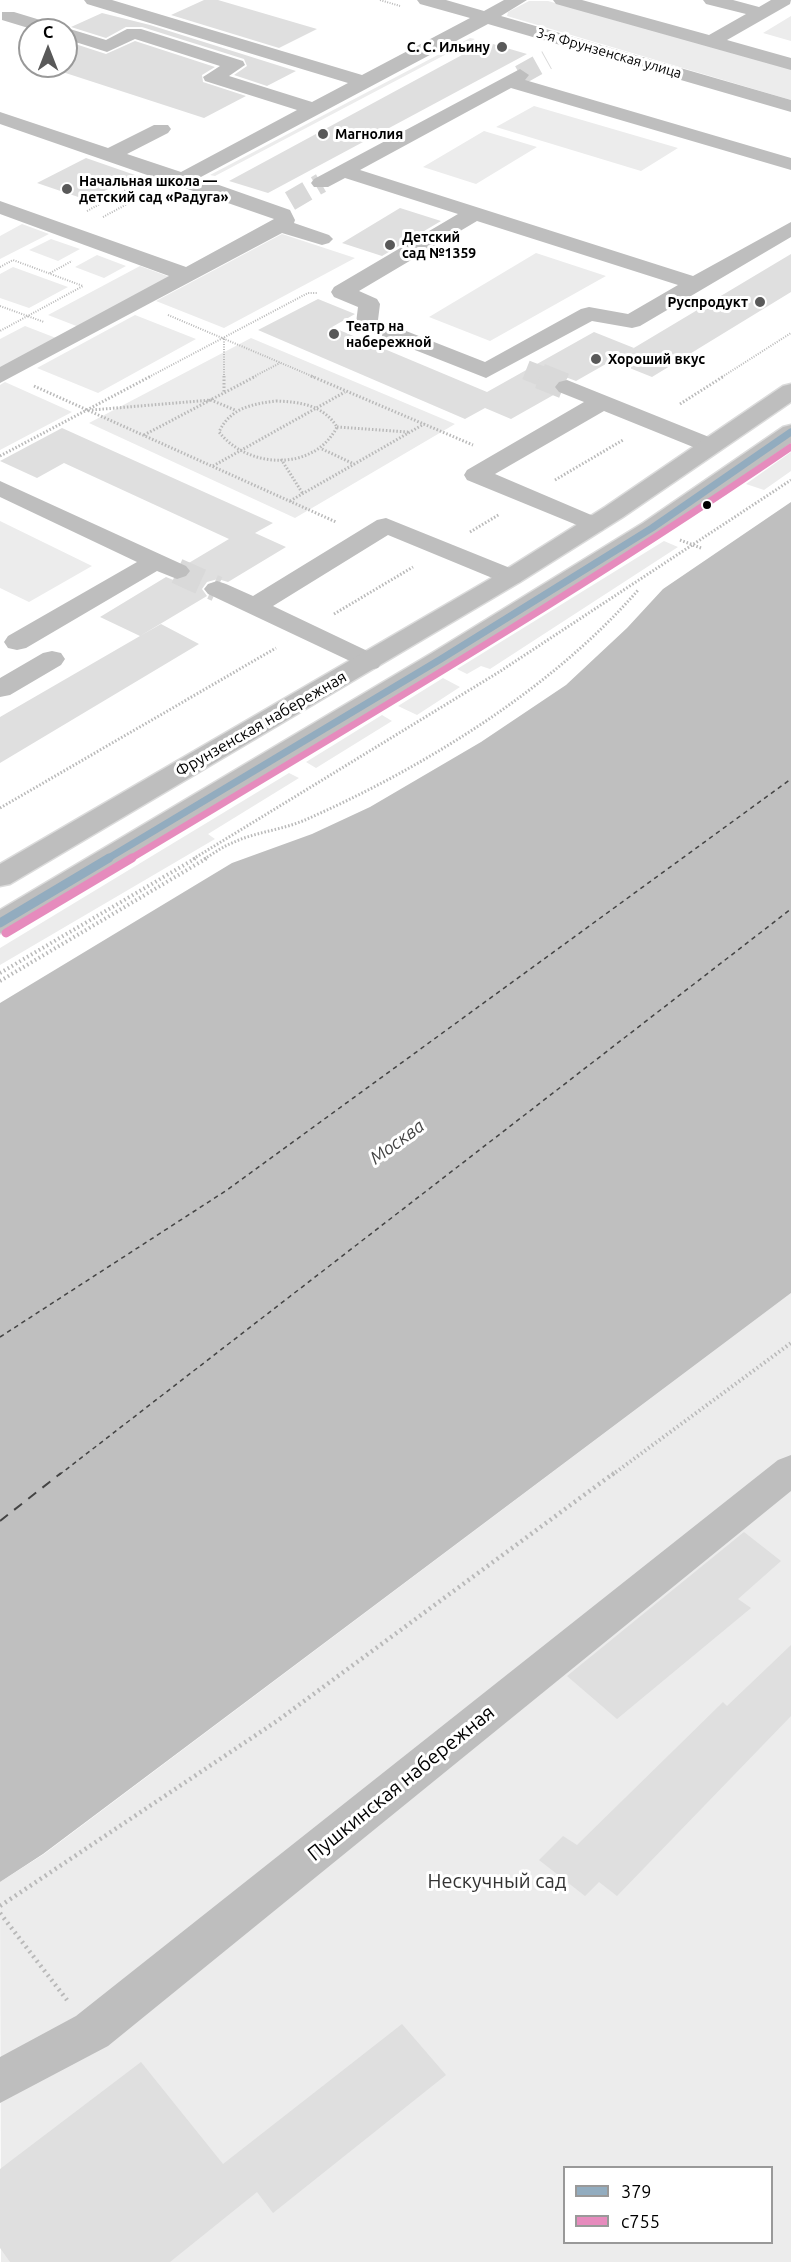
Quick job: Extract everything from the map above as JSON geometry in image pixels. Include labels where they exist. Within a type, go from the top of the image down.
[{"type":"main road","points":[[93,0],[364,82]]},
{"type":"main road","name":"3-я Фрунзенская улица","points":[[426,0],[791,106]]},
{"type":"main road","points":[[173,176],[314,109],[518,0]]},
{"type":"main road","points":[[562,0],[791,64]]},
{"type":"main road","points":[[712,0],[761,13]]},
{"type":"main road","points":[[711,42],[784,0]]},
{"type":"main road","points":[[4,17],[35,4]]},
{"type":"main road","points":[[78,37],[107,46],[134,33],[236,65],[212,77],[314,109]]},
{"type":"main road","points":[[553,56],[576,43]]},
{"type":"main road","points":[[321,183],[514,78],[791,164]]},
{"type":"main road","points":[[0,118],[281,212],[322,239]]},
{"type":"main road","points":[[109,155],[161,129]]},
{"type":"main road","points":[[343,171],[696,284]]},
{"type":"main road","points":[[0,207],[187,275]]},
{"type":"main road","points":[[3,375],[187,275],[281,212]]},
{"type":"main road","points":[[342,292],[475,213]]},
{"type":"main road","points":[[342,292],[369,304],[367,323],[486,371],[589,314],[632,321],[791,228]]},
{"type":"main road","points":[[504,362],[526,370]]},
{"type":"main road","points":[[567,387],[711,446]]},
{"type":"main road","name":"Фрунзенская набережная","points":[[0,877],[512,576],[594,525],[791,391]]},
{"type":"main road","points":[[594,525],[476,475],[602,402]]},
{"type":"main road","points":[[0,923],[441,659],[652,528],[791,432]]},
{"type":"main road","points":[[0,488],[166,566],[9,637]]},
{"type":"main road","points":[[253,607],[386,525],[512,576]]},
{"type":"main road","points":[[217,589],[369,662]]},
{"type":"main road","points":[[0,688],[52,659],[9,637]]},
{"type":"main road","name":"Пушкинская набережная","points":[[0,2081],[92,2031],[791,1470]]},
{"type":"path","points":[[64,230],[173,176]]},
{"type":"path","points":[[64,230],[173,176]]},
{"type":"path","points":[[0,267],[13,260],[83,286],[0,331]]},
{"type":"path","points":[[0,456],[308,293],[342,292]]},
{"type":"path","points":[[137,302],[504,459]]},
{"type":"path","points":[[0,306],[76,335]]},
{"type":"path","points":[[0,808],[306,631],[652,422],[791,333]]},
{"type":"path","points":[[224,339],[224,393]]},
{"type":"path","points":[[144,435],[280,363]]},
{"type":"path","points":[[3,375],[88,410],[368,537]]},
{"type":"path","points":[[212,466],[346,391]]},
{"type":"path","points":[[88,410],[211,400],[235,410]]},
{"type":"path","points":[[276,401],[298,402],[318,407],[332,416],[337,427],[334,438],[322,449],[304,456],[281,459],[258,458],[238,452],[224,443],[219,432],[223,420],[235,410],[276,401]]},
{"type":"path","points":[[290,501],[424,424]]},
{"type":"path","points":[[337,427],[410,432]]},
{"type":"path","points":[[322,449],[355,464]]},
{"type":"path","points":[[281,459],[303,494]]},
{"type":"path","points":[[0,973],[216,847],[695,546],[791,480]]},
{"type":"path","points":[[695,546],[701,548]]},
{"type":"path","points":[[0,981],[232,842],[303,821],[361,793],[451,742],[516,701],[562,664],[608,625],[639,589]]},
{"type":"path","points":[[0,1906],[278,1721],[791,1343]]},
{"type":"path","points":[[0,1913],[75,2009]]},
{"type":"green space","points":[[529,1],[548,1],[791,69],[791,100],[507,16],[508,12]]},
{"type":"green space","points":[[791,16],[791,41],[763,33]]},
{"type":"green space","points":[[470,38],[475,39],[215,176],[210,175]]},
{"type":"green space","points":[[534,106],[678,148],[641,171],[496,127]]},
{"type":"green space","points":[[484,131],[537,147],[476,184],[423,167]]},
{"type":"green space","points":[[22,224],[49,234],[0,259],[0,236]]},
{"type":"green space","points":[[282,234],[355,258],[224,328],[156,301]]},
{"type":"green space","points":[[51,239],[80,249],[58,261],[29,250]]},
{"type":"green space","points":[[536,253],[606,276],[490,341],[429,317]]},
{"type":"green space","points":[[97,255],[126,266],[104,278],[75,267]]},
{"type":"green space","points":[[140,266],[170,277],[79,327],[48,315]]},
{"type":"green space","points":[[13,267],[68,287],[29,308],[0,298],[0,274]]},
{"type":"green space","points":[[135,315],[196,339],[98,393],[37,368]]},
{"type":"green space","points":[[25,326],[56,338],[0,368],[0,339]]},
{"type":"green space","points":[[251,338],[455,424],[295,518],[89,423]]},
{"type":"green space","points":[[5,382],[72,412],[0,450],[0,385]]},
{"type":"green space","points":[[791,452],[791,471],[764,490],[746,484]]},
{"type":"green space","points":[[0,521],[92,566],[29,602],[0,588]]},
{"type":"green space","points":[[664,541],[678,547],[490,669],[481,666],[467,674],[457,669]]},
{"type":"green space","points":[[443,678],[460,687],[417,715],[398,706]]},
{"type":"green space","points":[[382,715],[392,721],[316,768],[306,762]]},
{"type":"green space","points":[[289,773],[299,778],[208,834],[215,839],[0,965],[0,948]]},
{"type":"green space","name":"Нескучный сад","points":[[791,1293],[791,2262],[1,2262],[0,1882],[44,1854]]},
{"type":"water","name":"Москва","points":[[791,502],[791,1293],[43,1854],[0,1882],[0,1003],[232,863],[312,834],[370,807],[481,742],[566,685],[627,628],[663,589]]},
{"type":"building","points":[[204,0],[218,0],[317,29],[279,48],[171,15]]},
{"type":"building","points":[[102,13],[150,25],[296,71],[267,86],[234,75],[247,66],[244,59],[142,27],[126,27],[106,38],[78,29],[78,24]]},
{"type":"building","points":[[135,41],[215,67],[202,75],[203,82],[246,96],[204,118],[78,77],[78,45],[106,54]]},
{"type":"building","points":[[486,42],[527,54],[268,193],[229,181]]},
{"type":"building","points":[[86,158],[135,175],[87,200],[37,183]]},
{"type":"building","points":[[400,208],[441,221],[382,256],[342,243]]},
{"type":"building","points":[[791,254],[791,292],[652,377],[612,361]]},
{"type":"building","points":[[318,299],[355,314],[332,327],[487,392],[594,332],[634,348],[576,381],[568,378],[558,380],[553,387],[557,393],[511,419],[485,408],[465,419],[258,330]]},
{"type":"building","points":[[62,428],[273,523],[255,533],[286,547],[228,582],[218,579],[207,582],[202,589],[207,596],[140,636],[100,617],[166,577],[176,581],[187,578],[192,571],[187,564],[229,539],[64,463],[37,478],[0,461]]},
{"type":"building","points":[[161,624],[199,644],[0,763],[0,717]]},
{"type":"building","points":[[744,1532],[781,1561],[738,1599],[751,1608],[617,1719],[567,1676]]},
{"type":"building","points":[[791,1645],[791,1716],[617,1896],[599,1882],[585,1896],[539,1860],[563,1836],[577,1845],[723,1702],[727,1706]]},
{"type":"building","points":[[402,2024],[446,2075],[273,2213],[257,2192],[170,2262],[10,2262],[0,2248],[0,2169],[141,2062],[223,2164]]},
{"type":"ferry route","points":[[0,1337],[227,1190],[791,779]]},
{"type":"ferry route","points":[[59,1475],[791,909]]},
{"type":"ferry route","points":[[0,1521],[61,1473]]},
{"type":"tunnel","points":[[520,75],[547,60]]},
{"type":"tunnel","points":[[290,201],[321,183]]},
{"type":"tunnel","points":[[526,370],[544,377]]},
{"type":"tunnel","points":[[540,376],[567,387]]},
{"type":"tunnel","points":[[177,571],[217,589]]},
{"type":"transit line","name":"379","points":[[0,923],[441,659],[652,528],[791,432]]},
{"type":"transit line","name":"с755","points":[[6,933],[447,669],[658,538],[791,447]]},
{"type":"place","name":"С. С. Ильину","points":[[502,47]]},
{"type":"place","name":"Магнолия","points":[[323,134]]},
{"type":"place","name":"Начальная школа — детский сад «Радуга»","points":[[67,189]]},
{"type":"place","name":"Детский сад №1359","points":[[390,245]]},
{"type":"place","name":"Руспродукт","points":[[760,302]]},
{"type":"place","name":"Театр на набережной","points":[[334,334]]},
{"type":"place","name":"Хороший вкус","points":[[596,359]]}]
